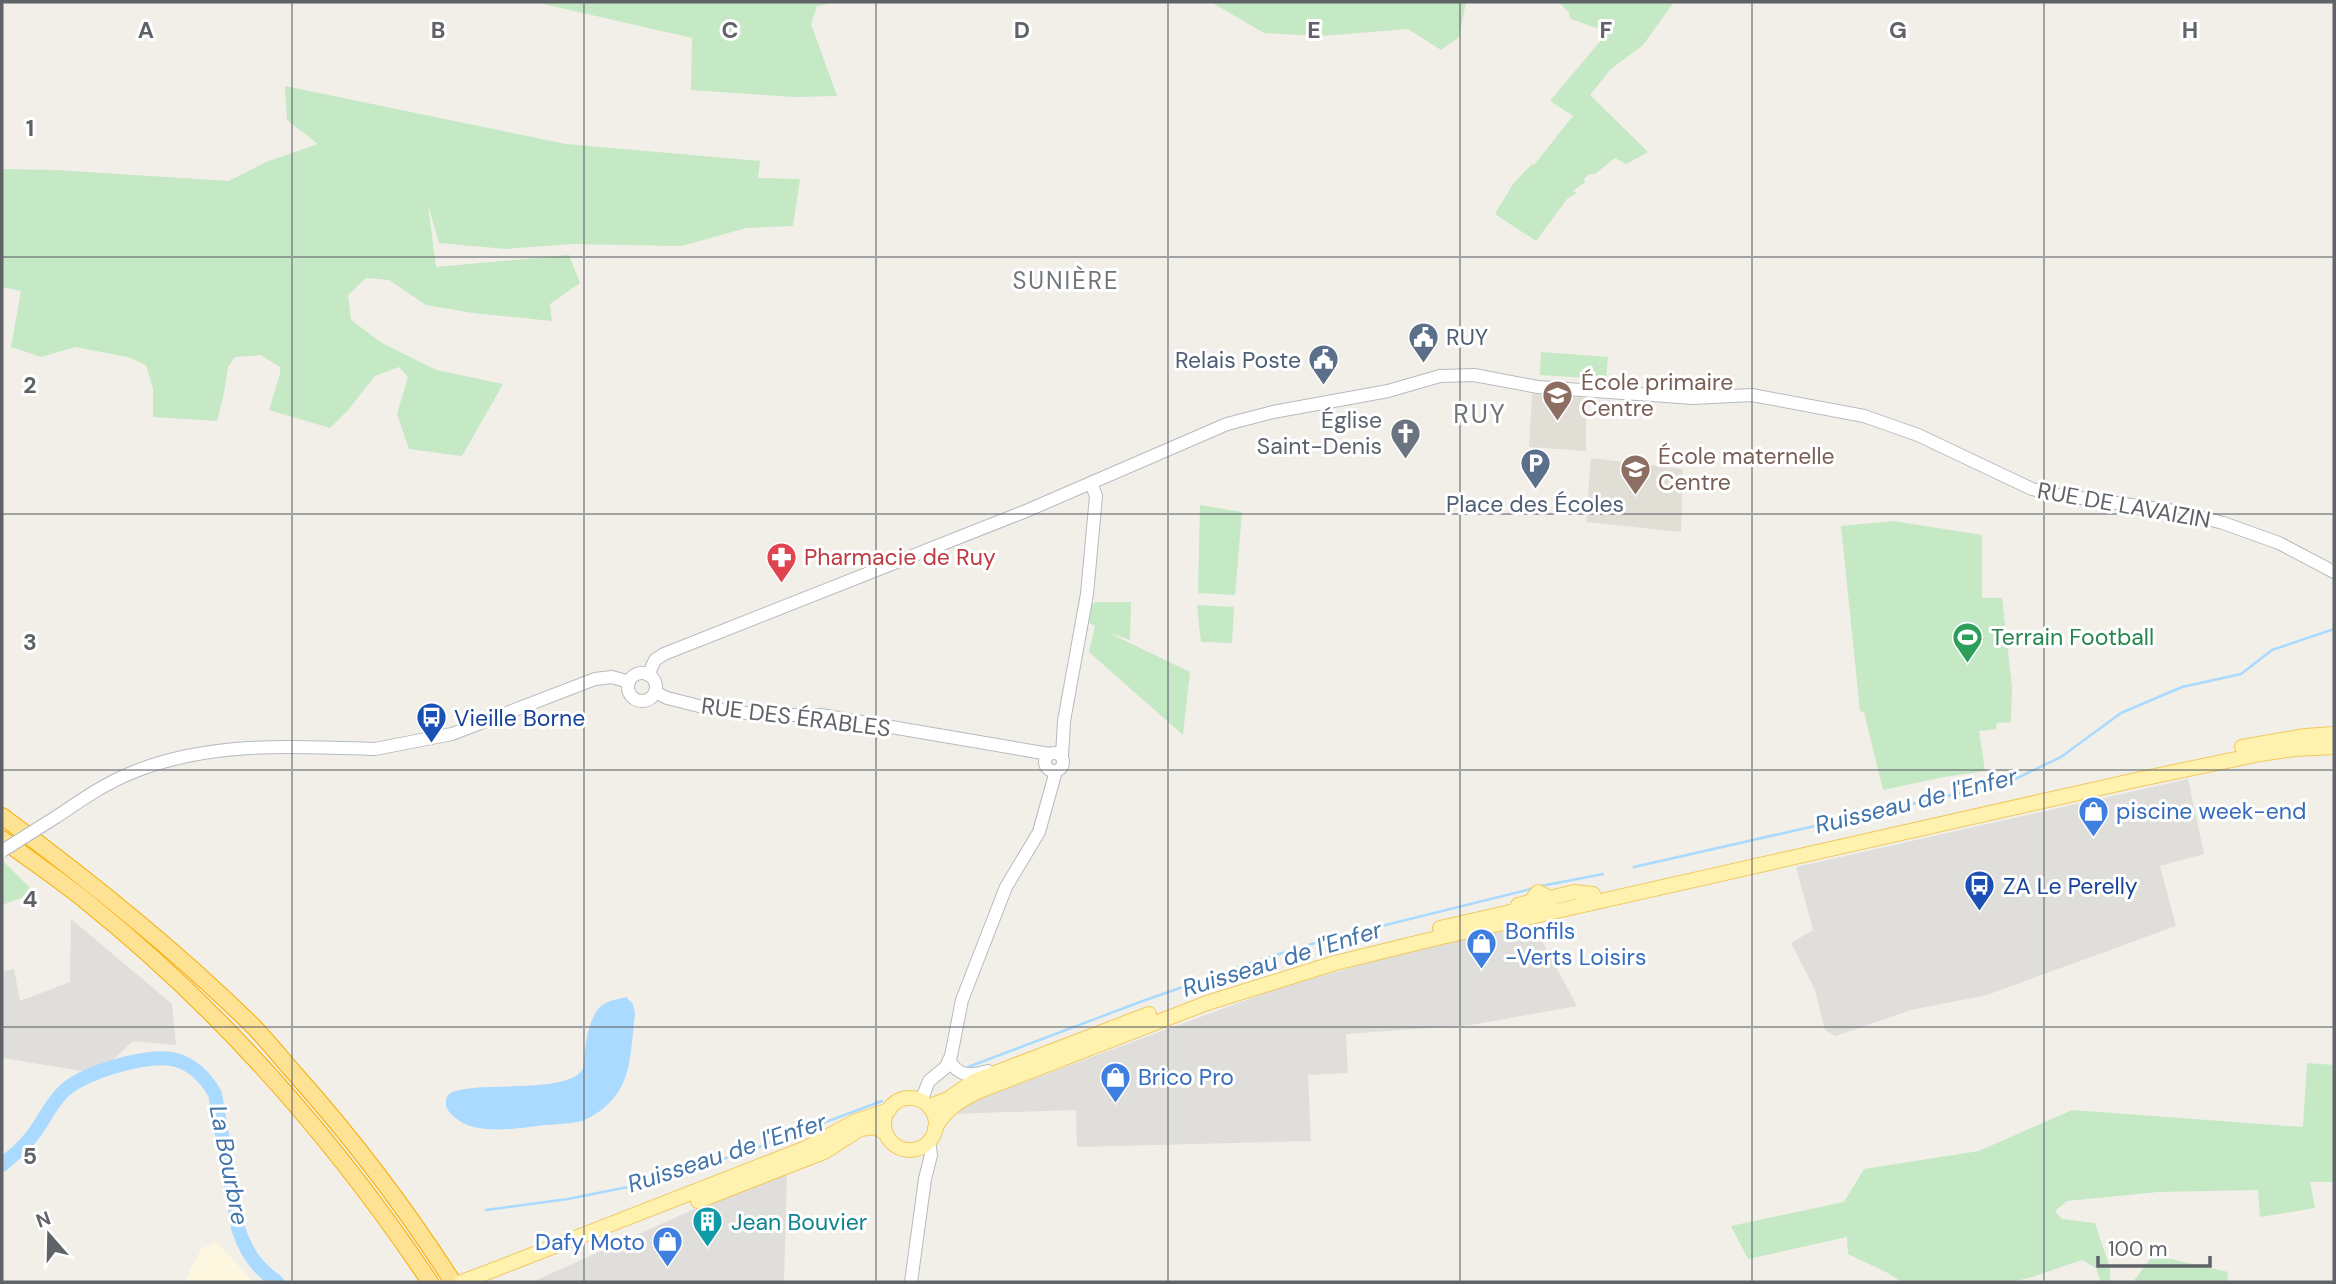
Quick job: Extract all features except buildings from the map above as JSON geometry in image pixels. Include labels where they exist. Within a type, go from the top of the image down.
[{"type":"highway","points":[[2,816],[96,887],[255,1028],[352,1141],[453,1282]]},
{"type":"highway","points":[[2,839],[86,901],[164,968],[238,1040],[312,1124],[430,1282]]},
{"type":"highway","points":[[429,1245],[454,1269],[462,1282]]},
{"type":"main road","name":"RUE DE LAVAIZIN","points":[[648,675],[656,660],[664,654],[1091,483],[1227,425],[1273,412],[1388,391],[1440,376],[1474,375],[1538,387],[1679,397],[1752,395],[1864,416],[1918,435],[2032,489],[2182,512],[2223,523],[2280,543],[2334,572]]},
{"type":"main road","points":[[935,1128],[936,1119],[925,1104],[929,1081],[946,1067],[962,1000],[1006,887],[1039,832],[1046,812],[1052,761],[1064,721],[1087,594],[1096,496],[1091,483]]},
{"type":"main road","points":[[637,674],[648,675],[656,684],[655,692],[646,701],[638,701],[629,692],[629,682],[637,674]]},
{"type":"main road","points":[[2,851],[96,790],[131,773],[178,758],[228,748],[375,749],[399,745],[452,734],[595,679],[612,677],[629,682]]},
{"type":"main road","name":"RUE DES ÉRABLES","points":[[655,692],[667,698],[711,709],[763,715],[821,715],[1021,750],[1052,761]]},
{"type":"main road","points":[[486,1279],[806,1148],[856,1121],[889,1110],[902,1100],[910,1099],[925,1104],[948,1099],[974,1081],[1028,1059],[1268,974],[1383,942],[1494,916],[2258,744],[2334,734]]},
{"type":"main road","points":[[911,1282],[931,1155],[929,1142],[944,1113],[979,1091],[1207,1003],[1335,963],[1437,938],[2136,780],[2260,754],[2334,747]]},
{"type":"main road","points":[[949,1060],[962,1075],[976,1074],[1028,1059]]},
{"type":"main road","points":[[886,1133],[885,1122],[889,1110]]},
{"type":"main road","points":[[462,1282],[486,1279],[806,1159],[860,1129],[875,1127],[886,1133],[897,1147],[910,1150],[929,1142]]},
{"type":"shaded area","name":"École primaire Centre","points":[[1532,394],[1586,398],[1586,451],[1529,447]]},
{"type":"shaded area","name":"École maternelle Centre","points":[[1591,458],[1683,469],[1681,532],[1586,522]]},
{"type":"shaded area","name":"ZA Le Perelly","points":[[2188,779],[2204,854],[2160,866],[2176,926],[1987,995],[1911,1010],[1836,1036],[1825,1030],[1815,990],[1791,943],[1813,930],[1796,867]]},
{"type":"shaded area","points":[[71,919],[172,1004],[176,1045],[133,1041],[103,1069],[88,1072],[2,1058],[2,971],[14,969],[20,1001],[70,982]]},
{"type":"shaded area","points":[[1533,924],[1577,1006],[1471,1025],[1346,1034],[1348,1073],[1308,1075],[1311,1141],[1077,1147],[1076,1110],[950,1114],[959,1106],[1276,989],[1385,958]]},
{"type":"shaded area","points":[[787,1172],[784,1282],[532,1282],[719,1198]]},
{"type":"shaded area","points":[[217,1243],[254,1282],[184,1282],[202,1248]]},
{"type":"green space","points":[[535,2],[837,2],[817,6],[811,24],[837,96],[794,97],[691,90],[692,38]]},
{"type":"green space","points":[[1211,2],[1466,2],[1459,37],[1441,50],[1408,29],[1321,36],[1264,33]]},
{"type":"green space","points":[[1558,2],[1674,2],[1643,45],[1611,69],[1590,95],[1648,152],[1626,164],[1615,158],[1595,174],[1589,174],[1584,179],[1585,182],[1573,191],[1577,193],[1567,199],[1536,241],[1495,214],[1513,184],[1534,165],[1573,116],[1550,101],[1608,32],[1571,19],[1568,11]]},
{"type":"green space","points":[[285,86],[566,144],[760,161],[758,178],[800,179],[793,226],[746,228],[682,246],[572,244],[506,249],[439,243],[428,205],[436,267],[569,255],[580,283],[550,304],[552,321],[426,305],[389,280],[366,278],[348,295],[351,320],[382,343],[436,370],[503,384],[462,456],[409,449],[397,414],[408,377],[399,367],[375,376],[330,428],[269,410],[280,367],[261,355],[235,357],[228,367],[217,421],[153,417],[153,389],[146,365],[128,357],[75,347],[41,357],[11,347],[21,291],[2,287],[2,169],[229,181],[266,162],[318,144],[287,120]]},
{"type":"green space","points":[[1541,352],[1608,357],[1606,379],[1540,375]]},
{"type":"green space","points":[[1200,505],[1242,512],[1235,595],[1198,593]]},
{"type":"green space","points":[[1893,521],[1982,535],[1982,598],[2002,598],[2012,687],[2011,722],[1997,723],[1996,729],[1979,731],[1985,771],[1883,790],[1864,712],[1860,711],[1841,526]]},
{"type":"green space","points":[[1096,602],[1131,602],[1130,640],[1107,632],[1190,672],[1183,735],[1089,652],[1095,626],[1089,623],[1091,605]]},
{"type":"green space","points":[[1197,605],[1234,607],[1232,643],[1201,642]]},
{"type":"green space","points":[[2,860],[35,893],[2,905]]},
{"type":"green space","points":[[2307,1063],[2334,1065],[2334,1182],[2310,1182],[2315,1208],[2260,1217],[2258,1190],[2158,1192],[2067,1201],[2055,1211],[2062,1219],[2095,1223],[2110,1268],[2110,1282],[2101,1282],[2096,1268],[2082,1260],[2010,1282],[1902,1282],[1848,1254],[1847,1237],[1748,1259],[1731,1226],[1844,1202],[1864,1169],[1979,1151],[2072,1110],[2303,1127]]},
{"type":"green space","points":[[2153,1255],[2228,1272],[2227,1282],[2133,1282]]},
{"type":"water","points":[[626,997],[633,1004],[635,1014],[625,1079],[614,1098],[594,1115],[573,1123],[485,1129],[462,1123],[449,1112],[446,1100],[455,1091],[555,1083],[572,1078],[583,1069],[590,1024],[598,1009],[604,1004]]},
{"type":"waterway","name":"Ruisseau de l'Enfer","points":[[1634,867],[2009,782],[2061,757],[2121,713],[2182,687],[2241,674],[2272,650],[2334,629]]},
{"type":"waterway","name":"Ruisseau de l'Enfer","points":[[1541,886],[1603,874]]},
{"type":"waterway","name":"Ruisseau de l'Enfer","points":[[968,1067],[1260,960],[1325,940],[1535,888]]},
{"type":"waterway","name":"La Bourbre","points":[[2,1165],[31,1137],[53,1103],[73,1084],[101,1071],[134,1062],[150,1059],[182,1062],[199,1073],[215,1094],[238,1228],[253,1258],[263,1271],[277,1282]]},
{"type":"waterway","name":"Ruisseau de l'Enfer","points":[[486,1210],[568,1199],[628,1187],[740,1154],[882,1101]]},
{"type":"place","name":"RUY","points":[[1423,364]]},
{"type":"place","name":"Relais Poste","points":[[1324,387]]},
{"type":"place","name":"École primaire Centre","points":[[1558,422]]},
{"type":"place","name":"Église Saint-Denis","points":[[1405,460]]},
{"type":"place","name":"Place des Écoles","points":[[1535,490]]},
{"type":"place","name":"École maternelle Centre","points":[[1635,496]]},
{"type":"place","name":"Pharmacie de Ruy","points":[[781,584]]},
{"type":"place","name":"Terrain Football","points":[[1968,664]]},
{"type":"place","name":"Vieille Borne","points":[[431,745]]},
{"type":"place","name":"piscine week-end","points":[[2093,838]]},
{"type":"place","name":"ZA Le Perelly","points":[[1980,913]]},
{"type":"place","name":"Bonfils -Verts Loisirs","points":[[1482,971]]},
{"type":"place","name":"Brico Pro","points":[[1115,1104]]},
{"type":"place","name":"Jean Bouvier","points":[[708,1249]]},
{"type":"place","name":"Dafy Moto","points":[[668,1269]]},
{"type":"district","name":"SUNIÈRE","points":[[1066,281]]},
{"type":"district","name":"RUY","points":[[1480,414]]}]
